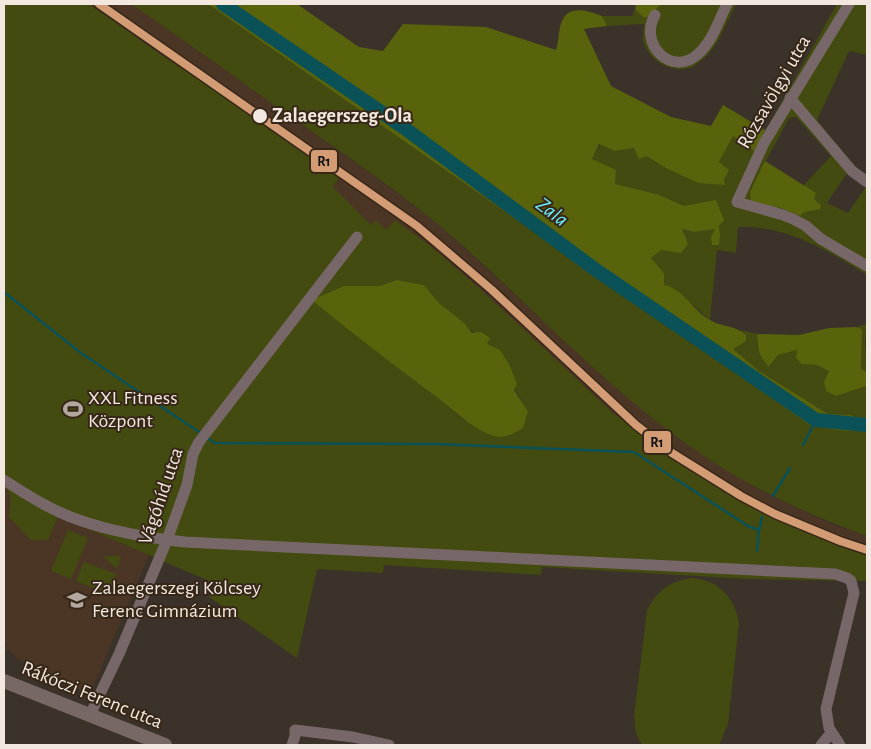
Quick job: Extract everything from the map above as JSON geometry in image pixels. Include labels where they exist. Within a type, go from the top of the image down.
[{"type":"main road","name":"Rákóczi Ferenc utca","points":[[4,681],[165,745]]},
{"type":"street","points":[[655,15],[650,31],[651,43],[654,48],[670,61],[684,62],[699,54],[707,44],[727,4]]},
{"type":"street","name":"Rózsavölgyi utca","points":[[849,4],[764,143],[737,202],[783,214],[867,266]]},
{"type":"street","points":[[790,98],[852,171],[867,182]]},
{"type":"street","name":"Vágóhíd utca","points":[[90,715],[119,654],[167,540],[187,485],[193,454],[204,436],[357,237]]},
{"type":"street","points":[[4,480],[44,504],[80,520],[150,538],[167,540],[312,549],[836,574],[847,578],[851,582],[854,593],[826,709],[826,721],[831,734],[840,745]]},
{"type":"street","points":[[292,745],[295,730],[353,737],[389,745]]},
{"type":"street","points":[[822,745],[831,734]]},
{"type":"shaded area","points":[[89,4],[131,4],[149,16],[426,215],[455,239],[590,364],[679,438],[761,491],[832,524],[867,536],[867,553],[819,536],[738,499],[681,465],[613,413],[435,250],[371,225],[332,187],[340,176],[215,88],[170,61]]},
{"type":"shaded area","name":"Zalaegerszegi Kölcsey Ferenc Gimnázium","points":[[4,487],[8,490],[10,497],[9,517],[58,516],[149,555],[93,687],[82,694],[74,682],[68,686],[63,684],[59,678],[53,681],[48,679],[44,671],[38,675],[31,673],[27,663],[14,658],[15,655],[5,648],[7,644],[4,643]]},
{"type":"green space","points":[[4,4],[89,4],[170,61],[215,88],[340,176],[333,187],[371,225],[376,220],[386,230],[395,220],[435,250],[480,289],[613,413],[681,465],[738,499],[819,536],[867,553],[867,581],[748,579],[542,567],[541,575],[384,565],[383,573],[317,569],[297,658],[209,597],[214,583],[58,516],[48,540],[31,540],[9,517],[10,497],[4,487]],"holes":[[[397,280],[424,285],[438,302],[487,344],[528,411],[465,421],[449,407],[344,286],[379,286]]]},
{"type":"green space","points":[[131,4],[208,4],[807,423],[850,415],[828,414],[759,371],[732,349],[746,335],[741,330],[757,334],[758,350],[770,367],[778,355],[797,350],[802,364],[817,365],[830,371],[824,382],[826,391],[836,396],[867,386],[867,536],[825,520],[765,492],[726,470],[673,434],[608,381],[454,238],[413,205]]},
{"type":"green space","points":[[208,4],[297,4],[359,47],[383,51],[403,24],[486,27],[556,50],[562,21],[569,12],[580,10],[602,16],[607,26],[584,29],[611,86],[671,117],[711,126],[723,105],[765,130],[754,151],[733,136],[719,162],[729,170],[724,179],[725,185],[698,183],[646,156],[639,159],[634,148],[615,151],[599,144],[592,159],[616,170],[615,184],[657,194],[684,206],[716,200],[724,220],[719,226],[719,245],[712,245],[711,237],[715,229],[694,232],[682,229],[688,244],[681,253],[661,250],[651,258],[664,273],[664,285],[678,291],[710,320],[738,329],[746,335],[746,341],[733,349],[759,371],[828,414],[850,415],[861,419],[849,431],[807,423]]},
{"type":"green space","points":[[636,4],[661,4],[650,16],[644,18],[635,9]]},
{"type":"green space","points":[[661,4],[736,4],[717,42],[708,54],[692,67],[677,69],[662,64],[650,54],[643,40],[644,24],[607,26],[602,16],[632,16],[635,9],[644,18],[650,16]]},
{"type":"green space","points":[[837,4],[867,4],[867,55],[849,51],[817,120],[853,164],[827,203],[848,213],[867,185],[867,275],[822,248],[790,235],[756,227],[738,227],[736,253],[717,250],[710,320],[693,305],[664,285],[664,273],[651,258],[682,229],[694,232],[715,229],[720,234],[719,226],[684,206],[657,194],[615,184],[592,159],[600,144],[615,151],[634,148],[666,168],[725,184],[719,162],[733,136],[754,151]],"holes":[[[796,117],[831,156],[803,186],[814,199],[800,216],[781,208],[759,204],[751,200],[750,191],[789,118]]]},
{"type":"green space","points":[[765,161],[816,193],[814,199],[821,205],[820,209],[804,212],[800,216],[781,208],[751,201],[750,192]]},
{"type":"green space","points":[[397,280],[424,285],[438,302],[465,324],[472,333],[481,332],[490,338],[487,344],[500,350],[510,366],[517,384],[514,390],[528,411],[523,428],[513,434],[502,437],[494,436],[478,429],[312,300],[344,286],[379,286]]},
{"type":"green space","points":[[867,324],[865,342],[867,372],[861,369],[862,329],[856,327]]},
{"type":"green space","points":[[856,327],[862,329],[861,369],[867,372],[867,386],[836,396],[826,391],[824,382],[829,371],[817,365],[802,364],[796,358],[797,350],[778,355],[769,367],[758,348],[757,334],[799,335],[829,328]]},
{"type":"green space","points":[[68,530],[88,538],[71,579],[51,571]]},
{"type":"green space","points":[[103,556],[121,556],[117,569]]},
{"type":"green space","points":[[84,562],[116,574],[108,594],[76,581]]},
{"type":"green space","points":[[691,578],[701,579],[717,586],[729,598],[737,614],[739,623],[728,724],[719,745],[642,745],[636,733],[634,716],[647,610],[655,597],[670,584]]},
{"type":"waterway","name":"Zala","points":[[223,4],[403,127],[596,270],[816,420],[867,425]]},
{"type":"waterway","points":[[4,292],[81,353],[202,434]]},
{"type":"waterway","points":[[803,445],[816,420]]},
{"type":"waterway","points":[[206,437],[215,443],[436,444],[634,452],[748,526],[759,530],[762,517]]},
{"type":"waterway","points":[[773,496],[790,468]]},
{"type":"waterway","points":[[757,551],[759,530]]},
{"type":"transit line","name":"R1","points":[[99,4],[417,226],[492,290],[636,425],[672,453],[741,496],[775,514],[867,550]]},
{"type":"place","name":"Zalaegerszeg-Ola","points":[[260,116]]},
{"type":"place","name":"XXL Fitness Központ","points":[[73,409]]},
{"type":"place","name":"Zalaegerszegi Kölcsey Ferenc Gimnázium","points":[[77,600]]}]
